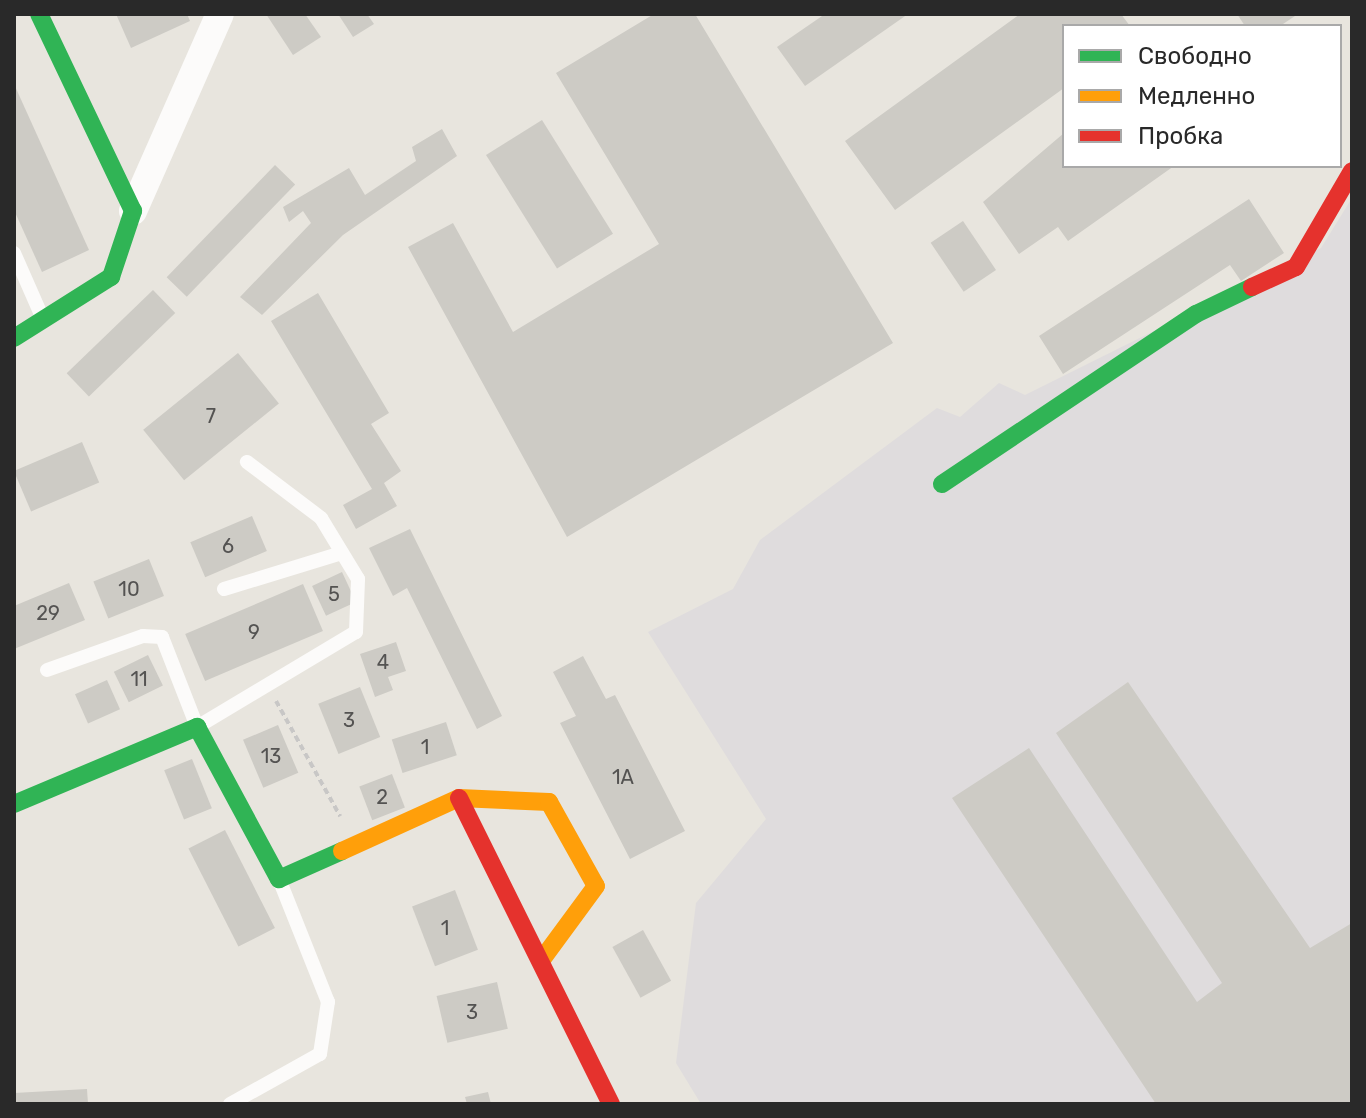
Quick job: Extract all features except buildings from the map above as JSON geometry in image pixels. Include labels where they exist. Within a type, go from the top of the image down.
[{"type":"street","points":[[39,14],[133,211]]},
{"type":"street","points":[[14,338],[111,277],[133,211],[215,18]]},
{"type":"street","points":[[942,484],[1196,314],[1296,267],[1352,171]]},
{"type":"street","points":[[14,804],[197,727],[279,879],[459,798],[549,802],[596,886],[541,961]]},
{"type":"street","points":[[459,798],[611,1104]]},
{"type":"lane","points":[[14,253],[43,320]]},
{"type":"lane","points":[[47,670],[143,636],[162,637],[197,727],[356,632],[358,579],[321,518],[247,462]]},
{"type":"lane","points":[[224,589],[342,553]]},
{"type":"lane","points":[[230,1104],[320,1054],[328,1002],[279,879]]},
{"type":"path","points":[[267,685],[356,845]]},
{"type":"shaded area","points":[[1352,198],[1352,1104],[701,1104],[676,1063],[696,903],[766,819],[648,632],[733,589],[760,540],[937,408],[960,417],[999,383],[1025,395],[1321,248]]},
{"type":"traffic: fast","points":[[14,338],[111,277],[133,211],[39,14]]},
{"type":"traffic: fast","points":[[942,484],[1196,314],[1252,287]]},
{"type":"traffic: fast","points":[[14,804],[197,727],[279,879],[342,851]]},
{"type":"traffic: slow","points":[[342,851],[459,798],[549,802],[596,886],[541,961]]},
{"type":"traffic: jam","points":[[1252,287],[1296,267],[1352,171]]},
{"type":"traffic: jam","points":[[459,798],[611,1104]]}]
